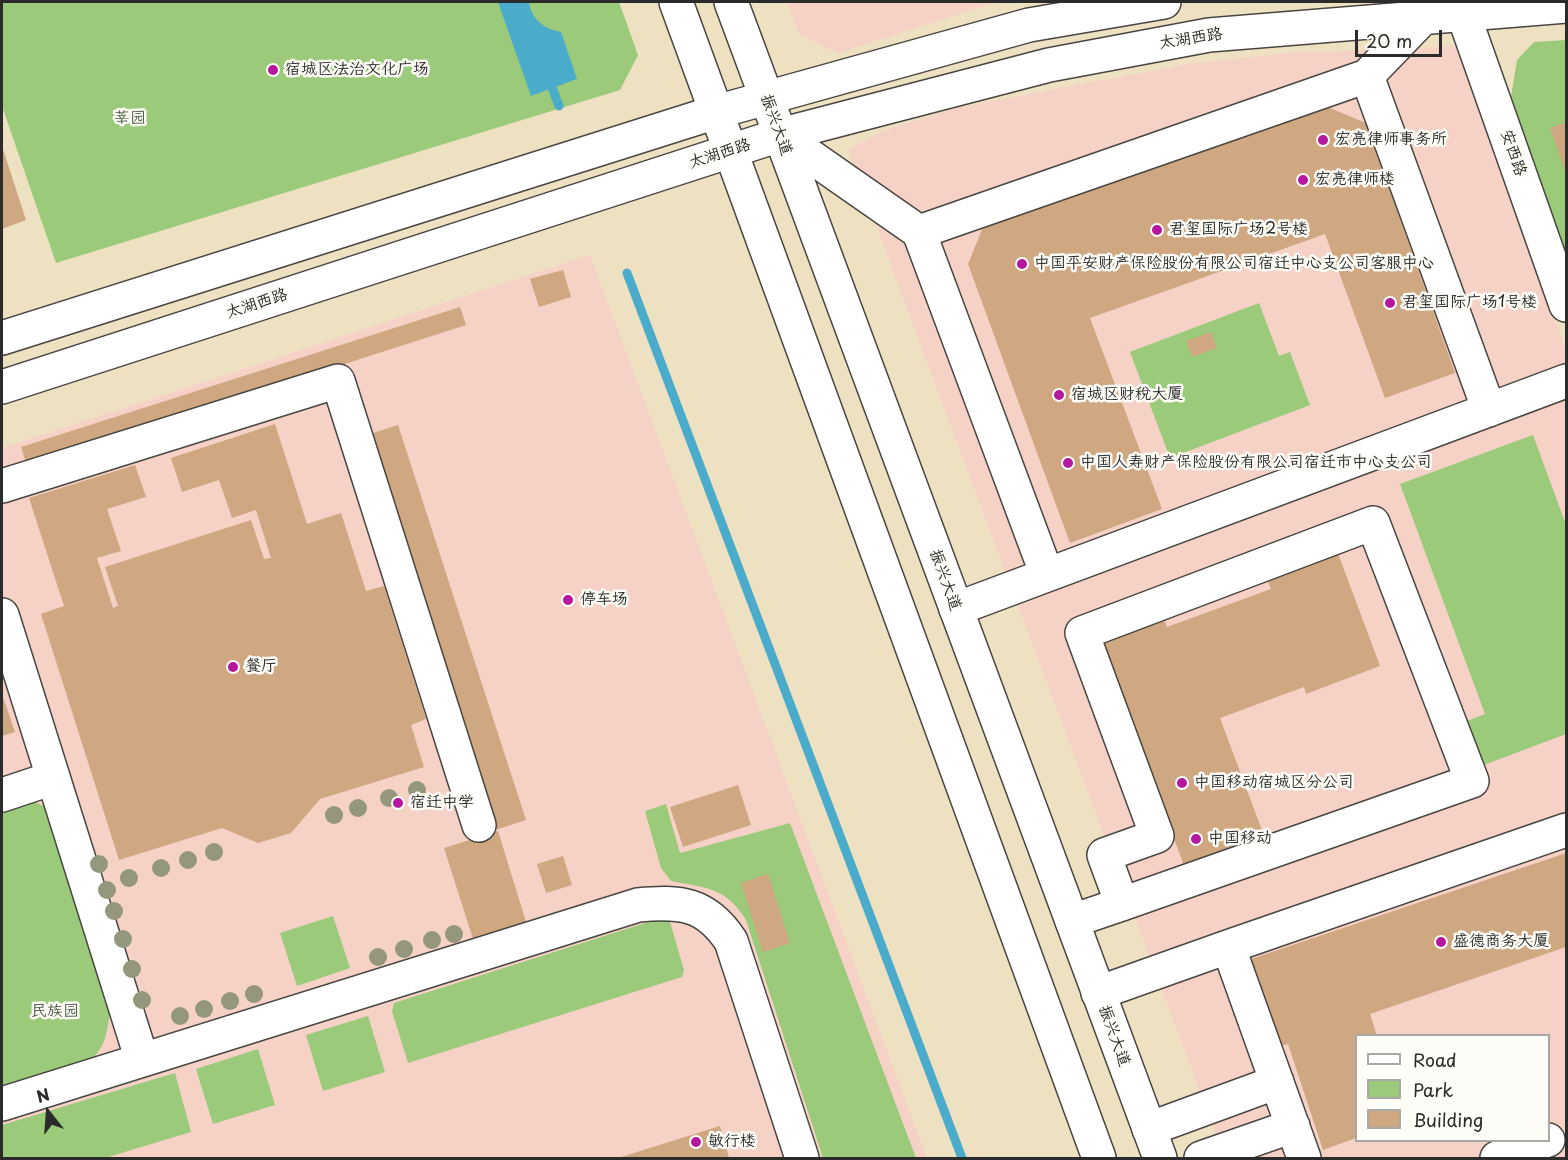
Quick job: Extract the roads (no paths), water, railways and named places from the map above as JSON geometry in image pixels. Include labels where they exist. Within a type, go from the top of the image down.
[{"type":"street","points":[[676,2],[1099,1158]]},
{"type":"street","name":"振兴大道","points":[[731,2],[1155,1144]]},
{"type":"street","points":[[2,318],[763,88],[1107,6],[1164,2]]},
{"type":"street","name":"太湖西路","points":[[2,387],[780,135],[1049,64],[1209,35],[1423,18],[1462,8],[1566,6]]},
{"type":"street","name":"安西路","points":[[1462,8],[1566,305]]},
{"type":"street","points":[[919,232],[1368,76],[1423,18]]},
{"type":"street","points":[[1368,76],[1489,410]]},
{"type":"street","points":[[2,338],[712,103]]},
{"type":"street","points":[[780,135],[919,232],[1047,575]]},
{"type":"street","points":[[798,340],[809,318],[819,314],[831,312],[850,322]]},
{"type":"street","points":[[2,486],[338,381],[479,825]]},
{"type":"street","points":[[956,609],[1566,381]]},
{"type":"street","points":[[1072,921],[1122,904],[1472,781],[1372,523],[1082,633],[1157,836],[1104,855],[1122,904]]},
{"type":"street","points":[[2,615],[142,1060]]},
{"type":"street","points":[[2,795],[53,778]]},
{"type":"street","points":[[1098,993],[1566,830]]},
{"type":"street","points":[[2,1104],[638,905],[671,902],[699,910],[718,922],[731,941],[802,1158]]},
{"type":"street","points":[[1236,944],[1232,957],[1304,1158]]},
{"type":"street","points":[[1155,1144],[1277,1082]]},
{"type":"street","points":[[1200,1158],[1293,1126]]},
{"type":"street","points":[[1550,1139],[1566,1134]]},
{"type":"street","points":[[1497,1158],[1542,1142]]},
{"type":"water","points":[[498,2],[529,2],[532,13],[539,22],[561,32],[577,79],[531,96]]},
{"type":"waterway","points":[[548,77],[559,106]]},
{"type":"waterway","points":[[627,273],[962,1158]]},
{"type":"place","name":"宿城区法治文化广场","points":[[273,70]]},
{"type":"place","name":"宏亮律师事务所","points":[[1323,140]]},
{"type":"place","name":"宏亮律师楼","points":[[1303,180]]},
{"type":"place","name":"君玺国际广场2号楼","points":[[1157,230]]},
{"type":"place","name":"中国平安财产保险股份有限公司宿迁中心支公司客服中心","points":[[1022,264]]},
{"type":"place","name":"君玺国际广场1号楼","points":[[1390,303]]},
{"type":"place","name":"宿城区财税大厦","points":[[1059,395]]},
{"type":"place","name":"中国人寿财产保险股份有限公司宿迁市中心支公司","points":[[1068,463]]},
{"type":"place","name":"停车场","points":[[568,600]]},
{"type":"place","name":"餐厅","points":[[233,667]]},
{"type":"place","name":"中国移动宿城区分公司","points":[[1182,783]]},
{"type":"place","name":"宿迁中学","points":[[398,803]]},
{"type":"place","name":"中国移动","points":[[1196,839]]},
{"type":"place","name":"盛德商务大厦","points":[[1441,942]]},
{"type":"place","name":"敏行楼","points":[[696,1142]]},
{"type":"park label","name":"莘园","points":[[130,119]]},
{"type":"park label","name":"民族园","points":[[55,1012]]}]
